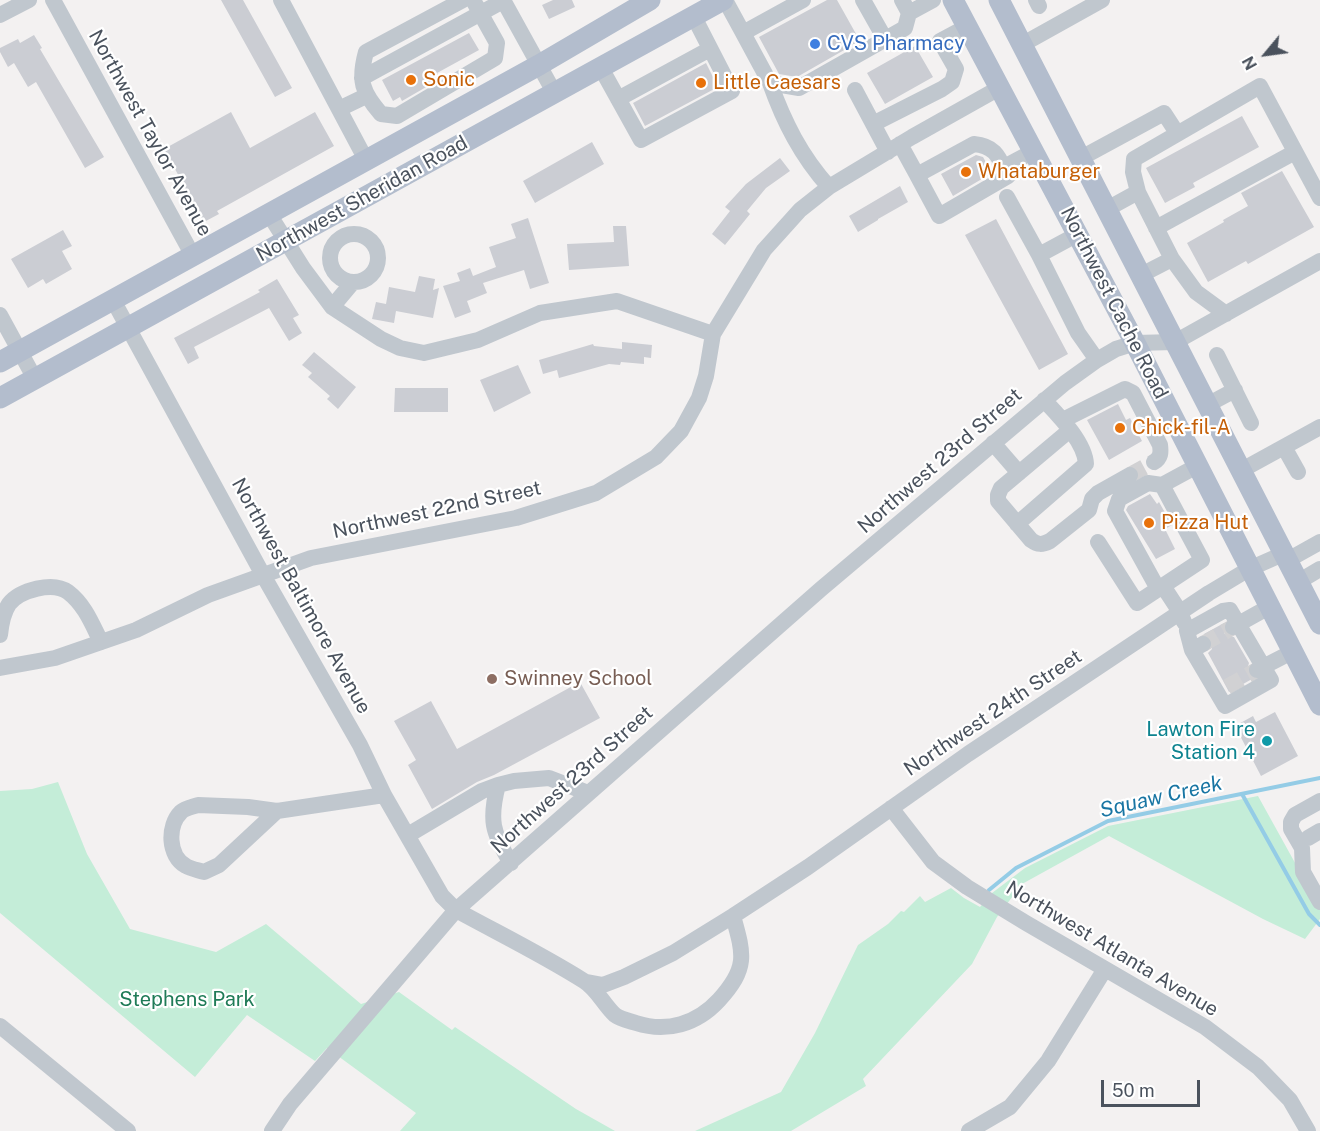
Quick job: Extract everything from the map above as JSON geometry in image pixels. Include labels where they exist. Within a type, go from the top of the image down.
[{"type":"main road","name":"Northwest Sheridan Road","points":[[0,362],[539,65],[650,0]]},
{"type":"main road","name":"Northwest Sheridan Road","points":[[0,398],[724,0]]},
{"type":"main road","name":"Northwest Cache Road","points":[[953,0],[1135,343],[1320,705]]},
{"type":"main road","name":"Northwest Cache Road","points":[[999,0],[1284,557],[1319,620]]},
{"type":"street","points":[[0,15],[29,0]]},
{"type":"street","name":"Northwest Taylor Avenue","points":[[53,0],[193,256]]},
{"type":"street","points":[[280,0],[366,160]]},
{"type":"street","points":[[463,0],[366,52],[361,68],[366,96],[381,114],[397,116],[495,58],[497,43],[477,7]]},
{"type":"street","points":[[724,0],[770,83],[788,128],[800,150],[812,168],[830,187]]},
{"type":"street","points":[[743,33],[803,0]]},
{"type":"street","points":[[863,0],[885,39]]},
{"type":"street","points":[[770,83],[800,88],[905,28],[906,6],[933,0]]},
{"type":"street","points":[[1023,44],[1102,0]]},
{"type":"street","points":[[362,78],[477,7],[503,1],[555,94]]},
{"type":"street","points":[[601,68],[641,140],[732,91],[694,16]]},
{"type":"street","points":[[873,124],[952,82],[956,69],[940,41],[968,26]]},
{"type":"street","points":[[618,99],[710,49]]},
{"type":"street","points":[[1226,314],[1196,292],[1172,259],[1138,192],[1133,172],[1134,159],[1260,86],[1320,198]]},
{"type":"street","name":"Northwest 22nd Street","points":[[0,668],[55,658],[136,630],[208,595],[311,558],[516,518],[596,493],[656,457],[681,431],[699,398],[706,376],[713,334],[764,250],[800,210],[830,187],[1001,87]]},
{"type":"street","points":[[855,90],[873,124],[894,148],[922,172],[934,192],[943,199],[951,200],[962,196],[1002,174],[1034,151]]},
{"type":"street","points":[[339,109],[366,96]]},
{"type":"street","points":[[1081,158],[1164,113],[1177,133]]},
{"type":"street","points":[[922,172],[974,144],[984,145],[995,152],[1002,174]]},
{"type":"street","points":[[1156,228],[1295,152]]},
{"type":"street","points":[[1107,209],[1138,192]]},
{"type":"street","points":[[1007,197],[1078,333],[1097,360]]},
{"type":"street","points":[[269,214],[332,307],[381,339],[400,348],[424,353],[478,340],[540,313],[616,301],[713,334]]},
{"type":"street","points":[[1039,255],[1078,234]]},
{"type":"street","points":[[1141,276],[1172,259]]},
{"type":"street","points":[[1135,343],[1175,342],[1320,261]]},
{"type":"street","points":[[332,307],[353,282]]},
{"type":"street","name":"Northwest Baltimore Avenue","points":[[113,300],[263,575],[360,745],[384,795],[442,896],[456,910]]},
{"type":"street","points":[[0,315],[35,379]]},
{"type":"street","name":"Northwest 23rd Street","points":[[272,1131],[290,1104],[456,910],[821,589],[1044,400],[1097,360],[1135,343]]},
{"type":"street","points":[[1217,355],[1251,423]]},
{"type":"street","points":[[1130,476],[1098,493],[1092,499],[1089,510],[1043,544],[1031,540],[998,501],[1001,488],[1066,425],[1125,389],[1133,393],[1160,445],[1161,452],[1154,462]]},
{"type":"street","points":[[1207,405],[1235,390]]},
{"type":"street","points":[[1017,524],[1086,464],[1085,457],[1066,425],[1044,400]]},
{"type":"street","points":[[1240,471],[1320,427]]},
{"type":"street","points":[[993,443],[1019,472]]},
{"type":"street","points":[[1284,447],[1298,472]]},
{"type":"street","points":[[1187,631],[1222,611],[1230,610],[1261,669],[1271,680],[1225,706],[1222,690],[1187,631],[1180,612],[1160,587],[1115,511],[1119,499],[1148,483],[1162,485],[1197,466]]},
{"type":"street","points":[[1098,542],[1137,603],[1202,560],[1162,485]]},
{"type":"street","name":"Northwest 24th Street","points":[[587,982],[603,985],[673,953],[808,867],[968,754],[1209,593],[1249,569],[1320,542]]},
{"type":"street","points":[[1298,582],[1320,569]]},
{"type":"street","points":[[0,635],[4,613],[11,602],[40,588],[55,587],[66,590],[81,603],[101,642]]},
{"type":"street","points":[[1209,593],[1222,611]]},
{"type":"street","points":[[1236,625],[1269,607]]},
{"type":"street","points":[[1261,669],[1292,652]]},
{"type":"street","points":[[408,835],[482,791],[514,781],[549,778],[588,793]]},
{"type":"street","points":[[498,785],[493,803],[493,822],[498,842],[511,863]]},
{"type":"street","points":[[277,811],[219,865],[204,872],[184,866],[174,852],[170,836],[174,820],[183,810],[198,805],[277,811],[384,795]]},
{"type":"street","points":[[1320,801],[1295,815],[1291,822],[1291,829],[1302,848],[1303,872],[1320,902]]},
{"type":"street","name":"Northwest Atlanta Avenue","points":[[891,808],[933,862],[967,887],[1205,1027],[1258,1067],[1290,1100],[1308,1131]]},
{"type":"street","points":[[456,910],[587,982],[617,1016],[650,1027],[676,1027],[693,1019],[712,1007],[730,988],[742,965],[742,948],[733,916]]},
{"type":"street","points":[[969,1131],[1010,1107],[1048,1061],[1105,969]]},
{"type":"street","points":[[0,1026],[129,1131]]},
{"type":"green space","name":"Stephens Park","points":[[58,782],[87,854],[130,929],[216,952],[266,924],[361,1004],[399,992],[452,1030],[455,1027],[576,1109],[615,1131],[400,1131],[416,1113],[327,1048],[315,1061],[247,1015],[195,1077],[0,913],[0,791],[32,789]]},
{"type":"green space","points":[[1258,796],[1320,908],[1320,919],[1305,939],[1263,919],[1109,836],[1022,884],[997,917],[972,964],[863,1079],[866,1086],[791,1131],[695,1131],[781,1092],[815,1033],[858,945],[888,924],[901,911],[904,912],[920,896],[925,902],[951,888],[980,907],[992,893],[1025,868],[1108,826]]},
{"type":"building","points":[[221,0],[243,0],[292,88],[275,97]]},
{"type":"building","points":[[553,0],[572,0],[575,7],[549,19],[542,5]]},
{"type":"building","points":[[827,0],[837,0],[860,41],[797,77],[779,74],[759,37]]},
{"type":"building","points":[[469,33],[479,50],[437,73],[440,79],[402,101],[400,97],[393,101],[382,80]]},
{"type":"building","points":[[34,35],[104,157],[85,168],[36,82],[28,87],[14,63],[8,67],[0,52],[0,48],[18,39],[20,43]]},
{"type":"building","points":[[915,46],[933,77],[885,104],[867,73]]},
{"type":"building","points":[[706,63],[718,87],[645,126],[633,103]]},
{"type":"building","points":[[231,112],[250,148],[315,112],[334,146],[217,211],[219,214],[204,222],[164,149]]},
{"type":"building","points":[[1242,116],[1259,147],[1193,183],[1195,187],[1165,203],[1146,168]]},
{"type":"building","points":[[592,142],[604,164],[535,203],[523,181]]},
{"type":"building","name":"Whataburger","points":[[976,155],[983,157],[992,173],[953,196],[941,174]]},
{"type":"building","points":[[780,158],[790,171],[766,188],[747,211],[750,214],[725,245],[712,234],[730,211],[725,207],[746,184]]},
{"type":"building","points":[[1282,171],[1314,227],[1248,264],[1246,261],[1208,282],[1187,243],[1248,206],[1241,193]]},
{"type":"building","points":[[900,186],[908,202],[858,232],[849,216]]},
{"type":"building","points":[[528,218],[549,283],[530,289],[524,270],[483,283],[487,293],[467,301],[471,312],[455,318],[443,286],[460,281],[457,273],[470,268],[473,276],[496,267],[489,247],[516,238],[511,224]]},
{"type":"building","points":[[996,219],[1068,354],[1039,370],[965,235]]},
{"type":"building","points":[[613,226],[626,226],[629,266],[569,270],[567,244],[614,242]]},
{"type":"building","points":[[63,230],[72,246],[62,251],[72,269],[46,284],[43,279],[28,288],[11,259]]},
{"type":"building","points":[[419,276],[435,279],[433,290],[439,288],[433,318],[396,311],[394,323],[372,319],[376,302],[386,304],[389,287],[415,292]]},
{"type":"building","points":[[277,279],[299,315],[293,318],[302,333],[289,341],[269,308],[194,347],[199,358],[188,364],[174,338],[260,292],[258,290]]},
{"type":"building","points":[[622,342],[652,345],[651,358],[644,357],[644,364],[621,362],[620,365],[609,364],[559,378],[557,370],[543,374],[539,360],[593,344],[594,346],[622,349]]},
{"type":"building","points":[[314,352],[356,387],[338,409],[327,399],[330,396],[308,377],[312,373],[302,365]]},
{"type":"building","points":[[518,365],[531,393],[494,412],[480,380]]},
{"type":"building","points":[[395,388],[448,388],[448,412],[394,412]]},
{"type":"building","points":[[1118,404],[1126,420],[1130,418],[1142,441],[1109,460],[1087,420]]},
{"type":"building","points":[[1150,494],[1157,504],[1159,502],[1172,525],[1165,529],[1175,549],[1156,559],[1126,510],[1128,506]]},
{"type":"building","points":[[1224,623],[1224,633],[1234,637],[1249,663],[1247,670],[1252,679],[1229,692],[1208,653],[1212,649],[1212,640],[1204,634]]},
{"type":"building","points":[[580,682],[600,718],[477,782],[432,809],[408,765],[416,760],[394,721],[431,701],[457,749]]},
{"type":"building","name":"Lawton Fire Station 4","points":[[1275,712],[1298,756],[1261,776],[1235,726],[1253,716],[1256,722]]},
{"type":"waterway","name":"Squaw Creek","points":[[989,890],[1016,868],[1108,821],[1320,778]]},
{"type":"waterway","points":[[1242,794],[1309,914],[1320,925]]},
{"type":"tunnel","points":[[1130,475],[1154,462]]},
{"type":"tunnel","points":[[1203,644],[1233,627]]},
{"type":"tunnel","points":[[1227,687],[1257,670]]},
{"type":"place","name":"CVS Pharmacy","points":[[815,44]]},
{"type":"place","name":"Sonic","points":[[411,80]]},
{"type":"place","name":"Little Caesars","points":[[701,83]]},
{"type":"place","name":"Whataburger","points":[[966,172]]},
{"type":"place","name":"Chick-fil-A","points":[[1120,428]]},
{"type":"place","name":"Pizza Hut","points":[[1149,523]]},
{"type":"place","name":"Swinney School","points":[[492,679]]},
{"type":"place","name":"Lawton Fire Station 4","points":[[1267,741]]}]
